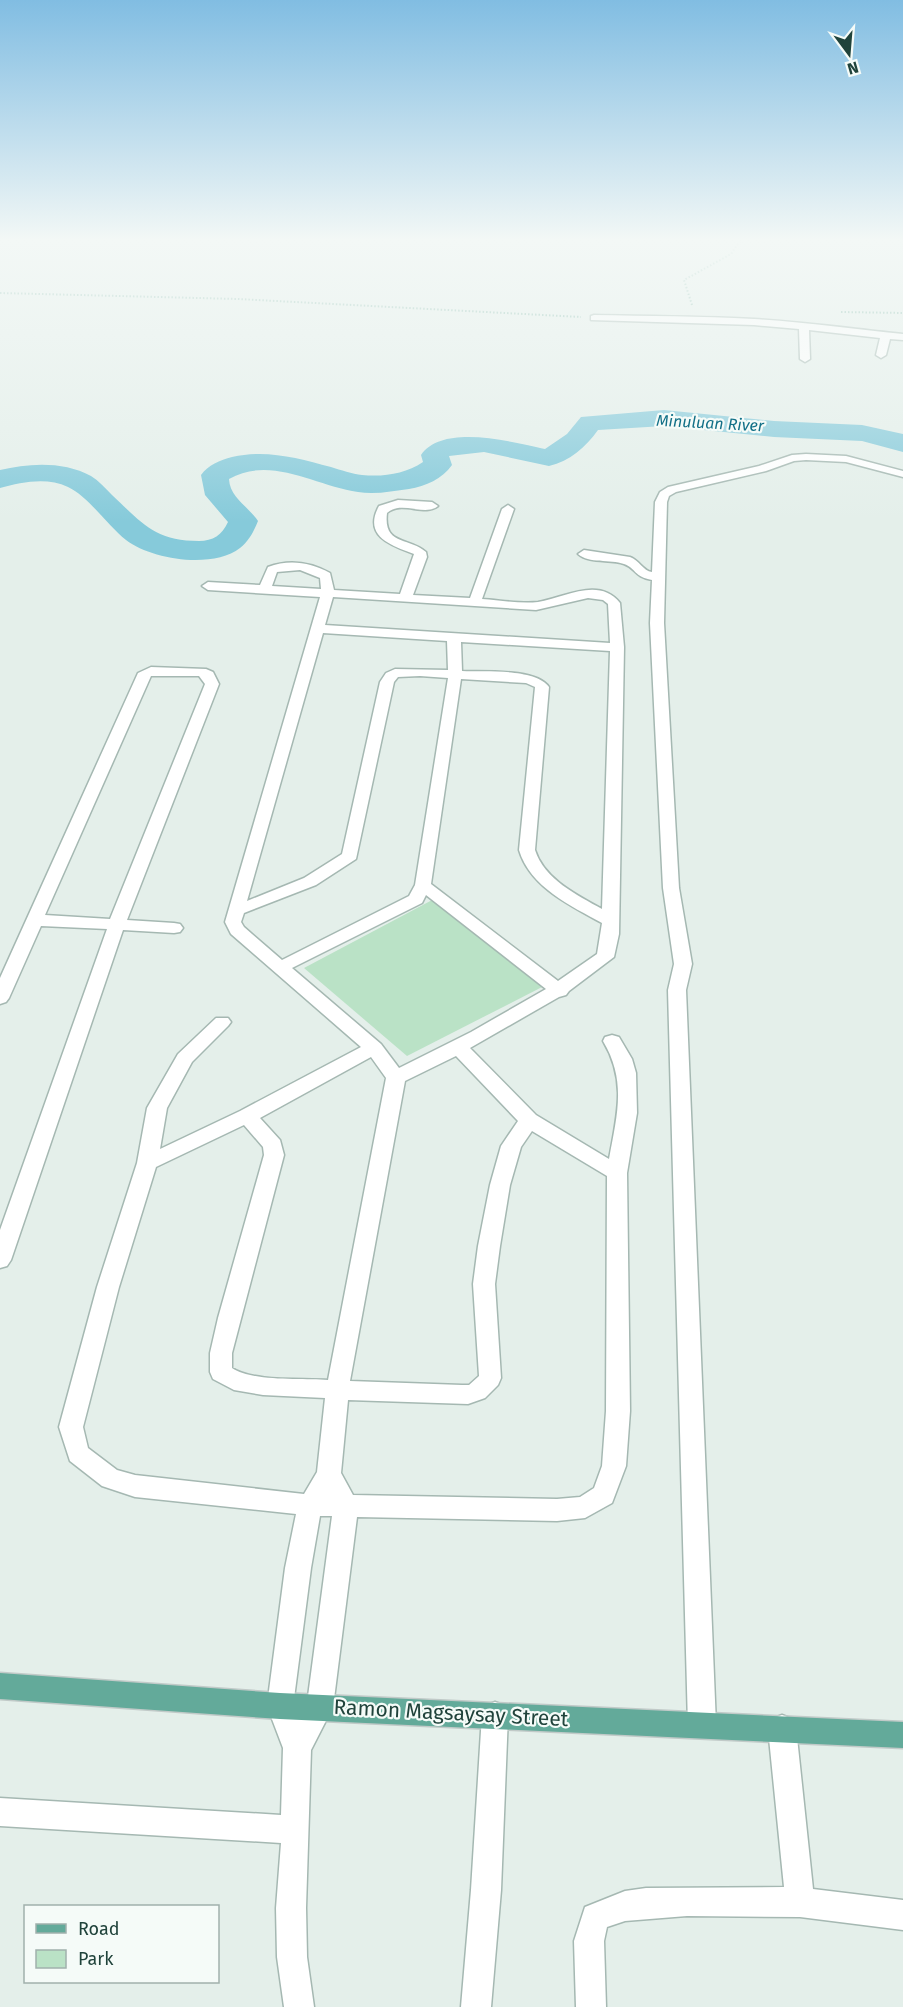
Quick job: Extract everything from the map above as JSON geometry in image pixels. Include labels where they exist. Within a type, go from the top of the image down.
[{"type":"main road","name":"Ramon Magsaysay Street","points":[[0,1686],[280,1706],[903,1734]]},
{"type":"street","points":[[804,335],[805,359]]},
{"type":"street","points":[[881,355],[886,335]]},
{"type":"street","points":[[702,1725],[677,990],[683,964],[671,888],[667,788],[659,691],[658,577],[661,502],[664,494],[672,489],[762,469],[792,458],[830,456],[903,474]]},
{"type":"street","points":[[406,596],[421,557],[420,552],[390,541],[381,525],[383,509],[390,505],[432,506]]},
{"type":"street","points":[[475,601],[508,508]]},
{"type":"street","points":[[584,554],[630,561],[644,575],[658,577]]},
{"type":"street","points":[[265,589],[268,575],[275,568],[302,566],[326,576],[328,592],[233,922],[237,930],[374,1048],[396,1077],[337,1391],[329,1474],[310,1505],[298,1568],[280,1706],[297,1748],[291,1908],[292,1957],[299,2007]]},
{"type":"street","points":[[208,586],[406,596],[536,606],[581,594],[606,596],[614,603],[616,647],[609,947],[605,957],[560,990],[459,1048],[396,1077]]},
{"type":"street","points":[[317,629],[616,647]]},
{"type":"street","points":[[281,967],[416,899],[423,885],[455,675],[454,637]]},
{"type":"street","points":[[0,998],[145,673],[151,670],[201,672],[208,675],[212,684],[117,924],[0,1260]]},
{"type":"street","points":[[237,910],[278,896],[331,869],[350,856],[387,682],[391,676],[420,672],[528,679],[539,683],[542,687],[529,862],[547,880],[609,920]]},
{"type":"street","points":[[423,885],[560,990]]},
{"type":"street","points":[[35,920],[174,928]]},
{"type":"street","points":[[222,1022],[185,1058],[157,1108],[147,1163],[108,1287],[71,1427],[78,1454],[110,1479],[135,1486],[310,1505],[557,1510],[585,1507],[603,1495],[614,1466],[618,1411],[617,1173],[627,1113],[627,1073],[612,1041]]},
{"type":"street","points":[[147,1163],[247,1116],[374,1048]]},
{"type":"street","points":[[459,1048],[529,1120],[617,1173]]},
{"type":"street","points":[[247,1116],[273,1145],[274,1155],[229,1318],[221,1353],[221,1372],[234,1382],[263,1386],[449,1395],[470,1395],[482,1390],[490,1378],[484,1284],[489,1246],[500,1185],[511,1146],[529,1120]]},
{"type":"street","points":[[297,1748],[320,1707],[346,1505],[329,1474]]},
{"type":"street","points":[[476,2007],[486,1890],[495,1715]]},
{"type":"street","points":[[782,1728],[800,1902]]},
{"type":"street","points":[[0,1812],[293,1830]]},
{"type":"street","points":[[591,2007],[589,1941],[595,1917],[625,1906],[646,1903],[800,1902],[903,1915]]},
{"type":"green space","points":[[436,898],[546,985],[407,1056],[304,968]]},
{"type":"waterway","name":"Minuluan River","points":[[0,479],[40,473],[70,478],[87,487],[127,525],[147,540],[169,548],[202,550],[217,548],[228,543],[237,534],[243,521],[219,495],[215,475],[233,465],[250,461],[288,464],[359,484],[383,484],[417,479],[438,465],[435,455],[441,449],[484,444],[549,458],[577,440],[590,423],[664,418],[774,429],[862,433],[903,444]]}]
